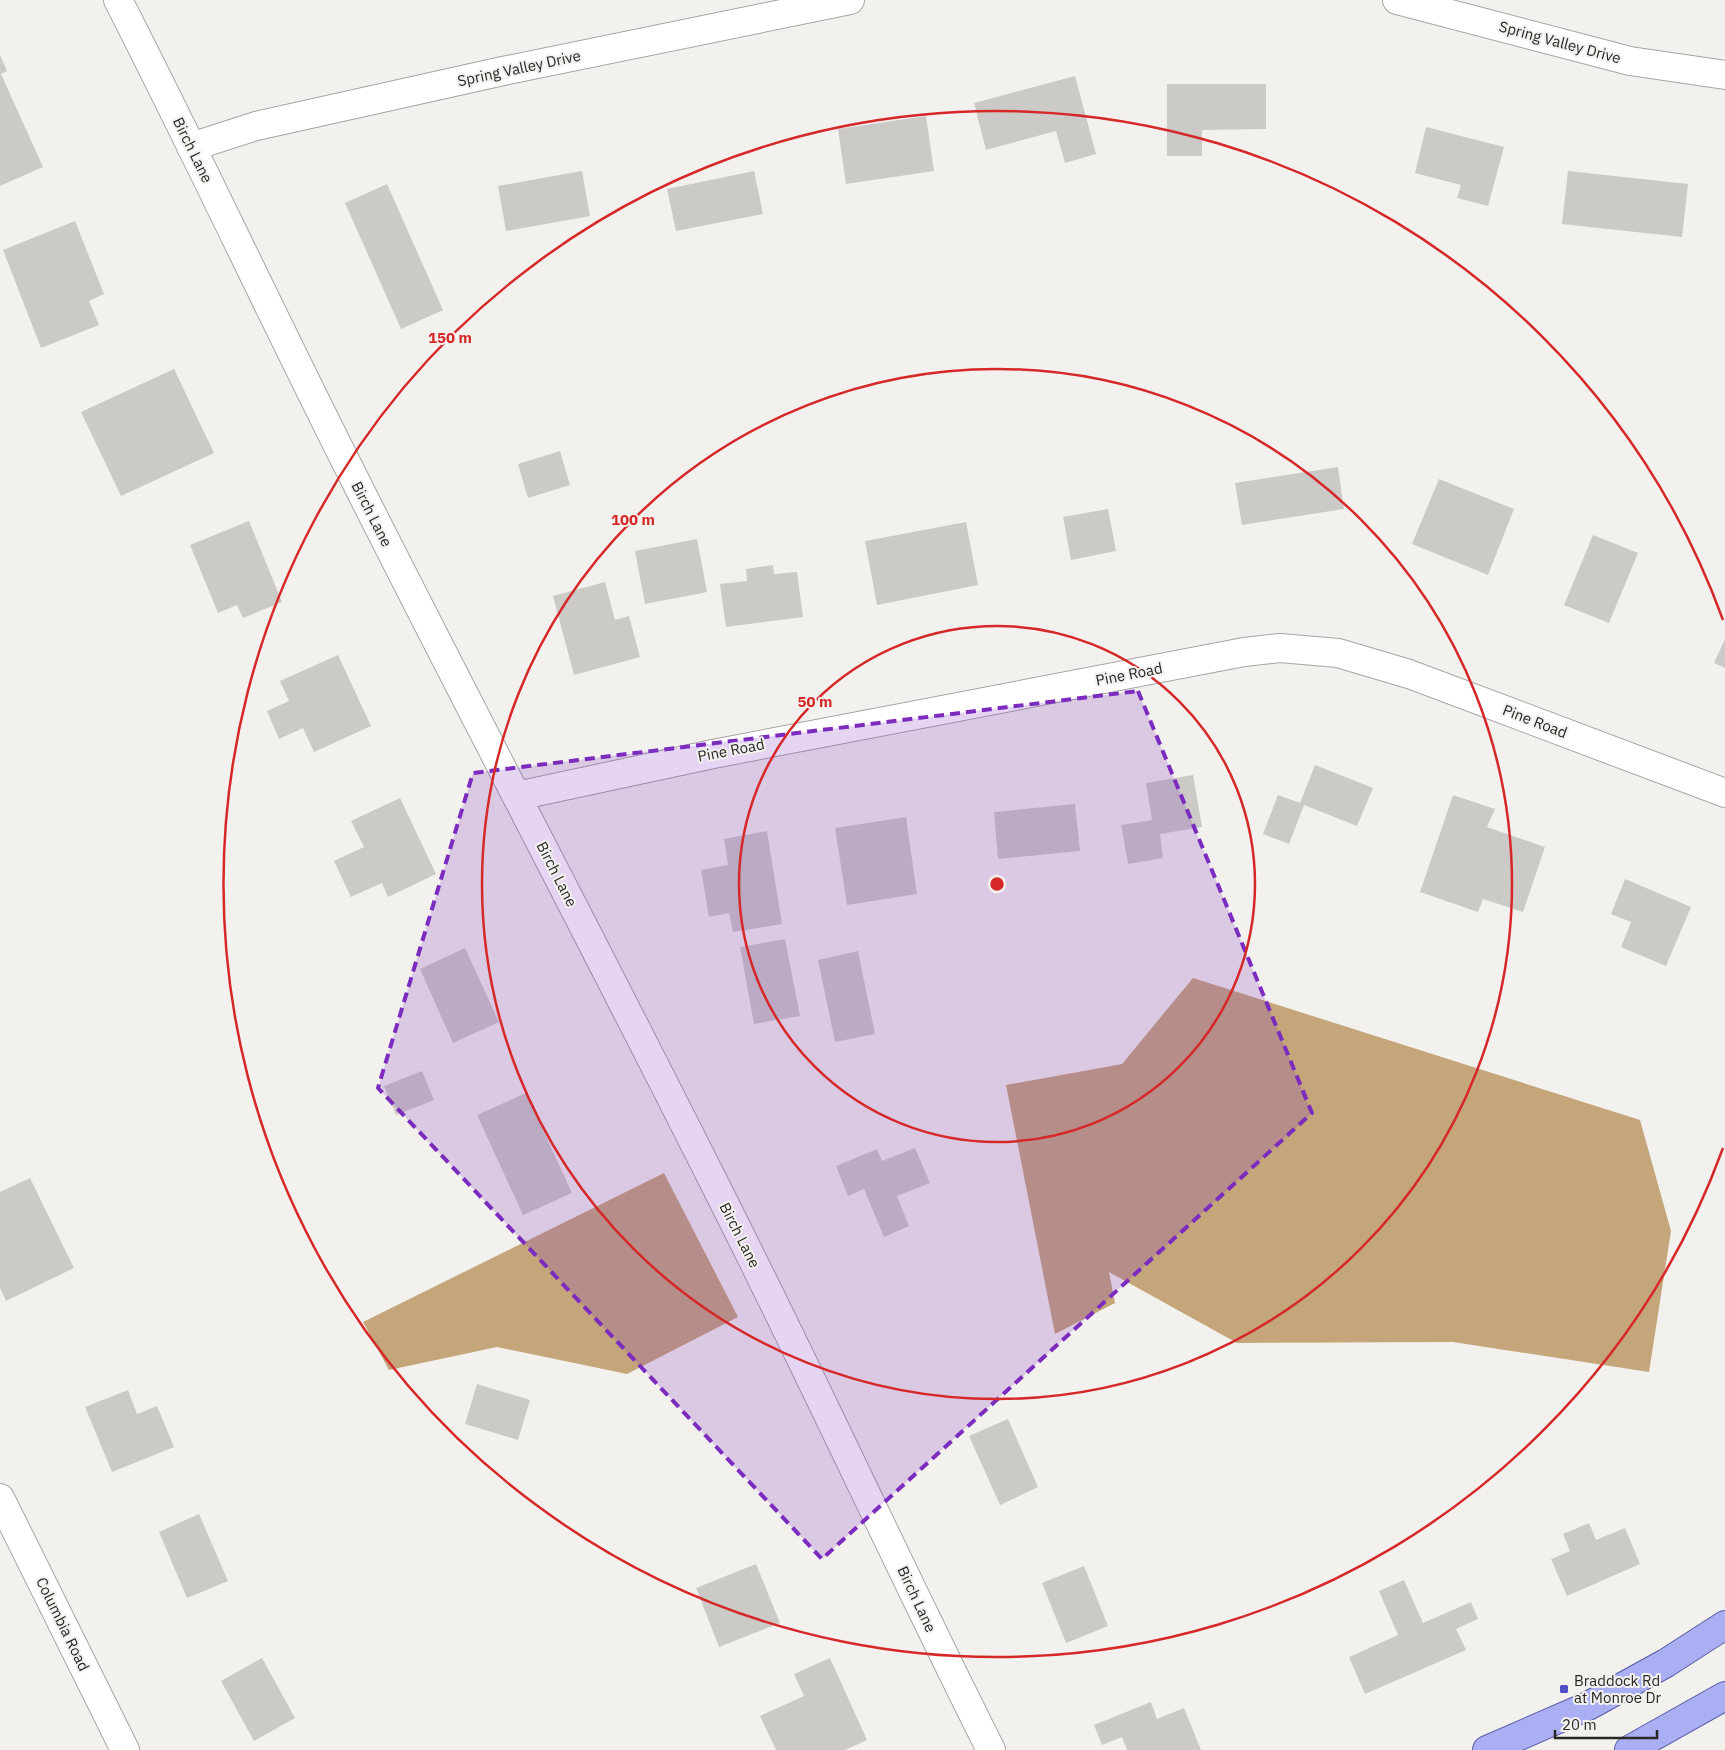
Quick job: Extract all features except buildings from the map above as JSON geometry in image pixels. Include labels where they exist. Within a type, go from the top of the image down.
[{"type":"main road","points":[[1487,1750],[1519,1744],[1666,1663],[1725,1625]]},
{"type":"main road","points":[[1629,1750],[1725,1696]]},
{"type":"street","name":"Birch Lane","points":[[118,0],[352,476],[762,1279],[991,1750]]},
{"type":"street","name":"Spring Valley Drive","points":[[191,147],[256,126],[322,111],[503,71],[850,0]]},
{"type":"street","name":"Spring Valley Drive","points":[[1398,0],[1630,61],[1725,76]]},
{"type":"street","name":"Pine Road","points":[[517,796],[722,752],[1244,652],[1280,648],[1338,653],[1409,674],[1725,793]]},
{"type":"street","name":"Columbia Road","points":[[0,1498],[125,1750]]},
{"type":"highlighted area","points":[[1138,691],[1312,1113],[822,1559],[378,1088],[473,773]]},
{"type":"shaded area","points":[[1193,978],[1640,1120],[1671,1231],[1649,1372],[1453,1342],[1237,1343],[1109,1272],[1115,1303],[1055,1334],[1006,1085],[1122,1064]]},
{"type":"shaded area","points":[[664,1173],[738,1317],[627,1374],[497,1347],[389,1370],[363,1322]]},
{"type":"place","name":"Braddock Rd at Monroe Dr","points":[[1564,1689]]}]
